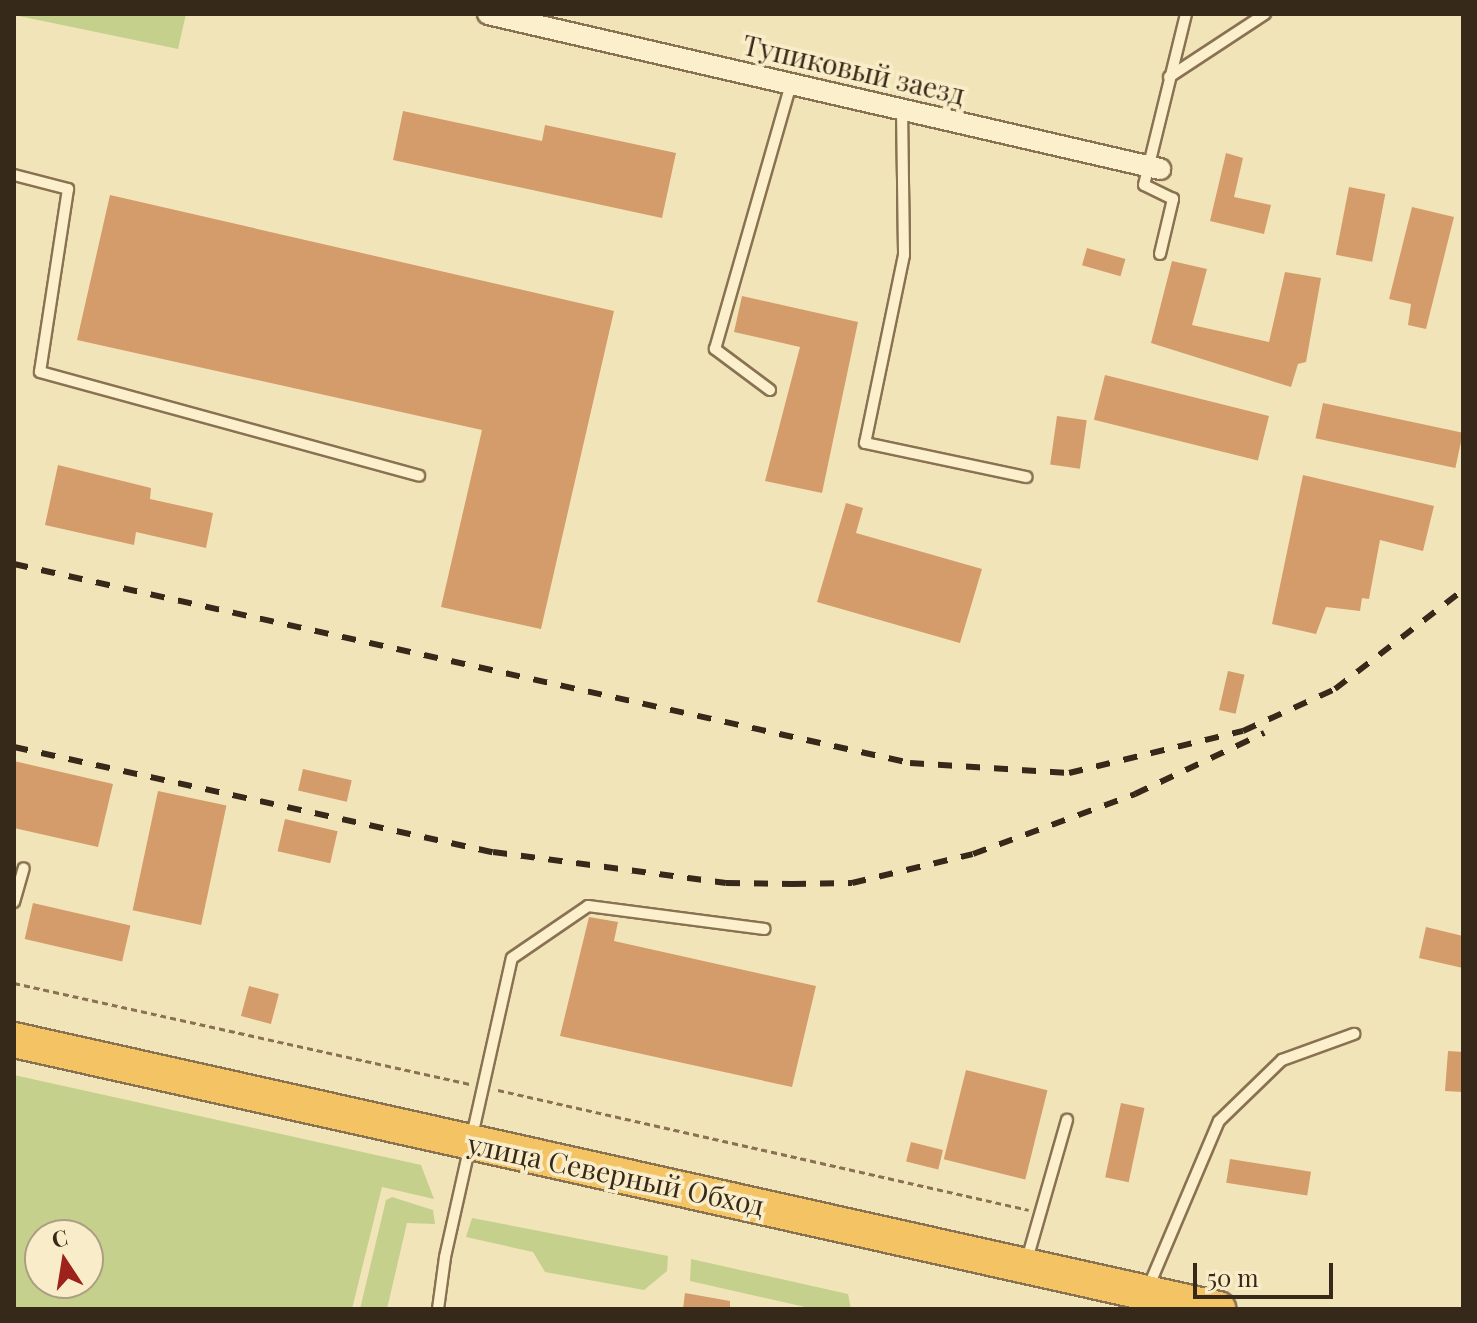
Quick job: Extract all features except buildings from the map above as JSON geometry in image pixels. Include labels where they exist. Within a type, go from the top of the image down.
[{"type":"highway","name":"улица Северный Обход","points":[[14,1040],[1025,1265],[1145,1301],[1218,1309]]},
{"type":"street","name":"Тупиковый заезд","points":[[497,15],[1153,167]]},
{"type":"lane","points":[[1160,254],[1173,199],[1144,185],[1153,167],[1169,77],[1186,14]]},
{"type":"lane","points":[[1169,77],[1265,14]]},
{"type":"lane","points":[[770,390],[715,349],[791,84]]},
{"type":"lane","points":[[902,109],[904,255],[865,443],[1026,477]]},
{"type":"lane","points":[[14,175],[68,189],[40,372],[419,476]]},
{"type":"lane","points":[[14,902],[24,868]]},
{"type":"lane","points":[[438,1309],[512,958],[588,906],[765,929]]},
{"type":"lane","points":[[1145,1301],[1219,1121],[1282,1060],[1354,1034]]},
{"type":"lane","points":[[1025,1265],[1067,1120]]},
{"type":"path","points":[[14,983],[1040,1213]]},
{"type":"green space","points":[[14,14],[186,14],[178,49],[14,15]]},
{"type":"green space","points":[[14,1075],[421,1165],[434,1199],[382,1187],[352,1309],[14,1309]]},
{"type":"green space","points":[[392,1197],[433,1210],[435,1224],[407,1223],[387,1309],[360,1309],[386,1200]]},
{"type":"green space","points":[[472,1218],[668,1256],[667,1271],[644,1290],[545,1272],[533,1252],[466,1237]]},
{"type":"green space","points":[[691,1259],[848,1294],[851,1309],[814,1309],[690,1281]]},
{"type":"railway","points":[[14,564],[910,763],[1069,773],[1243,731],[1335,689],[1463,590]]},
{"type":"railway","points":[[14,747],[493,852],[726,883],[792,884],[852,883],[973,854],[1135,794],[1264,733]]}]
